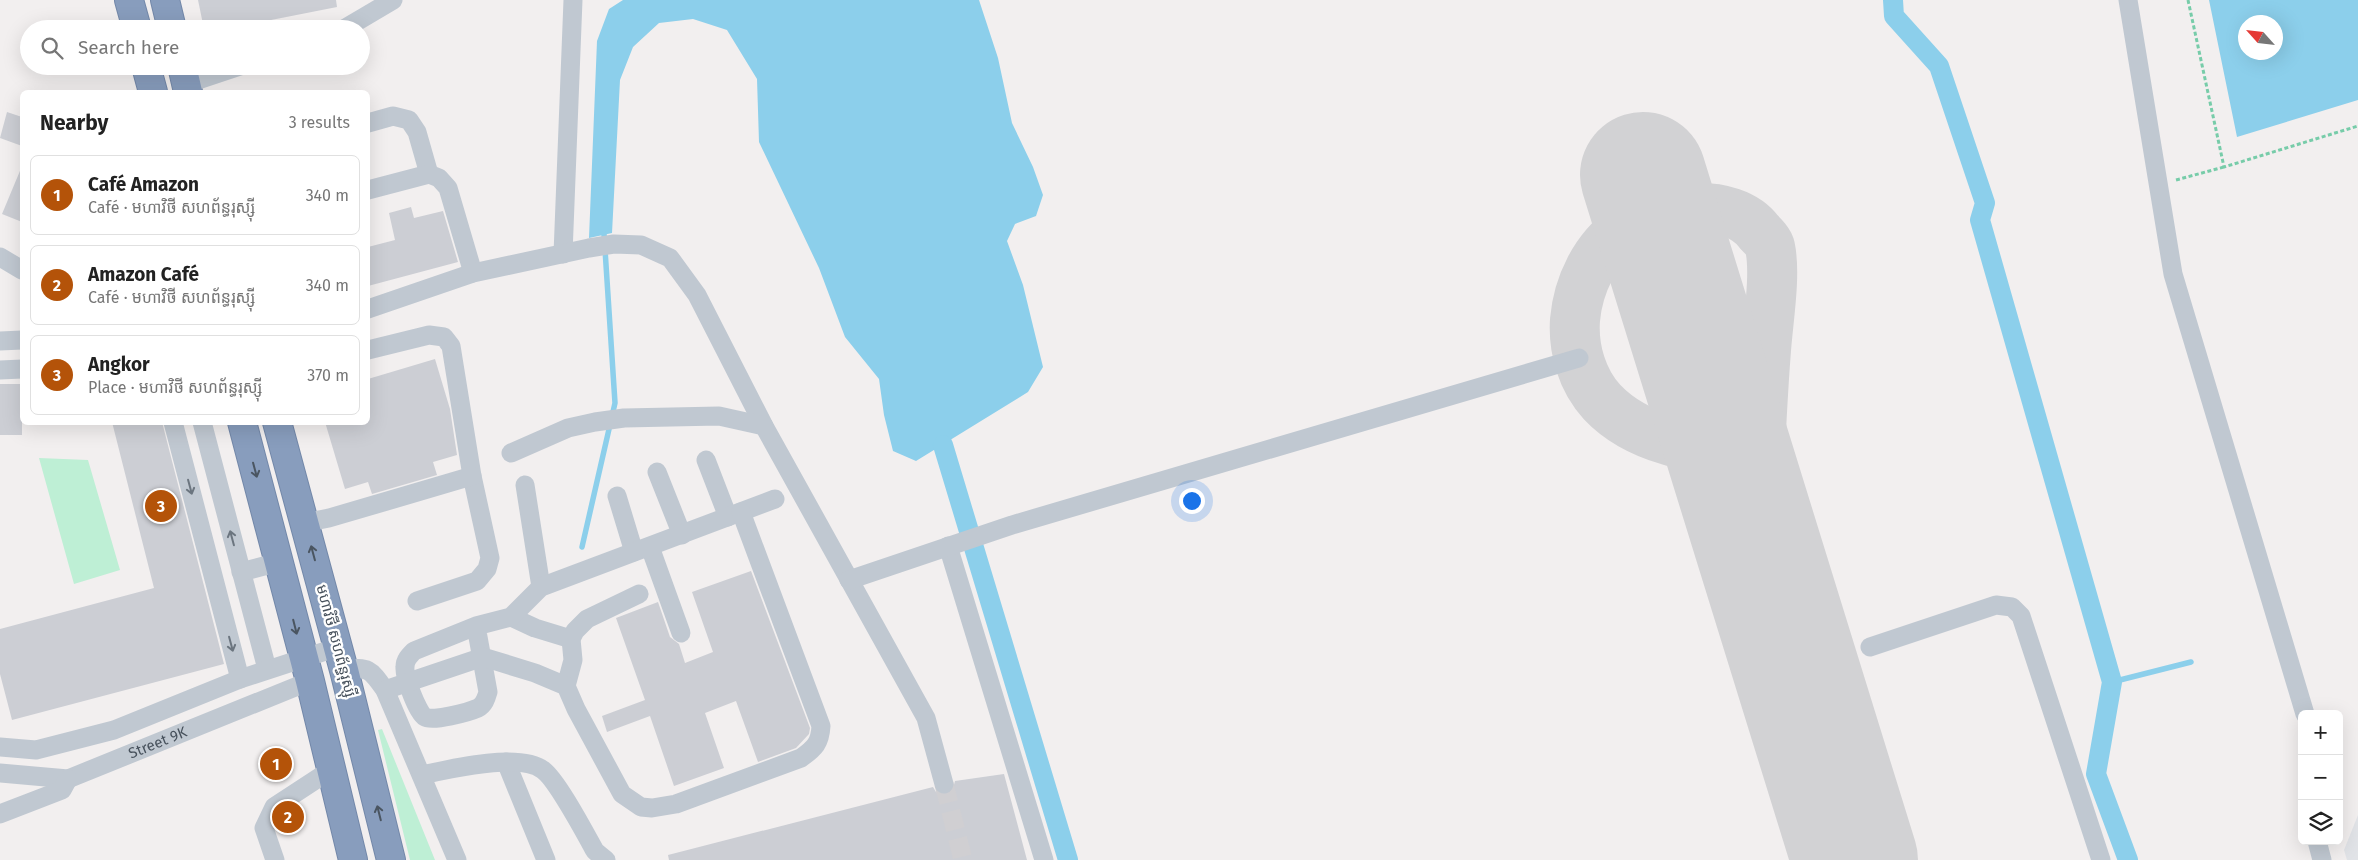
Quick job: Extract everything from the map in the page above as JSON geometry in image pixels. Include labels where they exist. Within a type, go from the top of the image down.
[{"type":"highway","points":[[129,0],[135,20]]},
{"type":"highway","points":[[165,0],[170,20]]},
{"type":"highway","points":[[148,75],[152,90]]},
{"type":"highway","points":[[243,425],[307,669],[353,860]]},
{"type":"highway","name":"មហាវិថី សហព័ន្ធរុស្ស៊ី","points":[[278,425],[341,659],[385,859]]},
{"type":"highway","points":[[307,669],[341,659]]},
{"type":"street","points":[[359,20],[393,0]]},
{"type":"street","points":[[563,254],[573,0]]},
{"type":"street","points":[[2128,0],[2173,274],[2304,710]]},
{"type":"street","points":[[185,81],[207,75]]},
{"type":"street","points":[[370,122],[393,116],[409,120],[417,132],[429,174]]},
{"type":"street","points":[[370,189],[429,174],[440,178],[448,188],[473,273]]},
{"type":"street","points":[[370,308],[473,273],[590,248],[614,244],[640,245],[670,258],[697,295],[764,426],[926,718],[944,784]]},
{"type":"street","points":[[0,256],[20,269]]},
{"type":"street","points":[[370,349],[430,334],[444,337],[451,346],[472,476],[490,558],[487,569],[477,581],[417,601]]},
{"type":"street","points":[[0,341],[20,340]]},
{"type":"street","points":[[849,580],[1012,525],[1579,358]]},
{"type":"street","points":[[0,370],[20,369]]},
{"type":"street","points":[[511,453],[568,428],[624,418],[719,416],[764,426]]},
{"type":"street","points":[[174,425],[240,678]]},
{"type":"street","points":[[203,425],[267,669]]},
{"type":"street","points":[[183,462],[211,455]]},
{"type":"street","points":[[639,594],[587,619],[574,631],[571,639],[573,660],[566,686],[576,709],[622,794],[642,807],[652,808],[676,804],[801,758],[816,748],[821,738],[821,726],[734,514],[706,460]]},
{"type":"street","points":[[657,472],[682,535]]},
{"type":"street","points":[[304,523],[329,518],[472,476]]},
{"type":"street","points":[[525,485],[541,587]]},
{"type":"street","points":[[617,496],[681,633]]},
{"type":"street","points":[[476,626],[488,692],[485,702],[478,708],[434,719],[426,718],[418,709],[404,669],[407,658],[414,651],[476,626],[511,617],[541,587],[775,499]]},
{"type":"street","points":[[948,546],[1044,860]]},
{"type":"street","points":[[241,572],[279,562]]},
{"type":"street","points":[[1870,647],[1996,605],[2012,606],[2021,616],[2101,860]]},
{"type":"street","points":[[511,617],[535,628],[571,639]]},
{"type":"street","points":[[385,690],[483,657],[535,673],[566,686]]},
{"type":"street","points":[[341,659],[368,669],[385,690],[457,860]]},
{"type":"street","points":[[0,748],[36,750],[114,730],[240,678],[267,669],[307,669]]},
{"type":"street","name":"Street 9K","points":[[0,773],[68,779],[307,669]]},
{"type":"street","points":[[422,775],[506,762],[534,765],[549,775],[596,851],[606,860]]},
{"type":"street","points":[[506,762],[546,860]]},
{"type":"street","points":[[275,860],[264,828],[274,807],[332,769]]},
{"type":"street","points":[[0,814],[62,790],[68,779]]},
{"type":"street","points":[[2318,845],[2322,860]]},
{"type":"path","points":[[2188,0],[2224,167]]},
{"type":"path","points":[[2159,185],[2358,126]]},
{"type":"shaded area","points":[[2358,815],[2358,860],[2347,860],[2344,850]]},
{"type":"green space","points":[[39,458],[88,460],[120,570],[74,584]]},
{"type":"green space","points":[[382,729],[435,860],[410,860],[378,730]]},
{"type":"water","points":[[623,0],[979,0],[998,58],[1012,123],[1033,167],[1043,195],[1036,216],[1015,224],[1007,241],[1023,285],[1043,367],[1028,392],[916,461],[893,451],[884,415],[879,379],[845,337],[819,268],[759,142],[757,79],[727,30],[693,19],[659,23],[633,47],[620,80],[612,233],[589,238],[597,41],[609,9]]},
{"type":"water","points":[[2209,0],[2358,0],[2358,100],[2237,137]]},
{"type":"building","points":[[198,0],[336,0],[337,7],[271,20],[202,20]]},
{"type":"building","points":[[7,112],[20,116],[20,145],[0,138]]},
{"type":"building","points":[[20,171],[20,221],[2,214]]},
{"type":"building","points":[[411,207],[414,218],[443,211],[458,262],[370,285],[370,246],[395,240],[389,213]]},
{"type":"building","points":[[435,359],[450,409],[457,455],[433,462],[437,475],[372,494],[368,482],[345,489],[326,425],[370,425],[370,378]]},
{"type":"building","points":[[0,384],[20,384],[20,425],[22,425],[22,435],[0,435]]},
{"type":"building","points":[[113,425],[163,425],[224,664],[12,720],[0,674],[0,629],[154,588]]},
{"type":"building","points":[[751,571],[810,728],[809,734],[796,748],[758,762],[736,701],[705,713],[724,768],[674,786],[650,716],[607,732],[602,716],[645,700],[616,618],[658,602],[670,637],[679,644],[685,663],[713,652],[692,592]]},
{"type":"building","points":[[1004,774],[1027,860],[669,860],[668,855],[933,787],[936,792],[946,795],[952,792],[955,781]]},
{"type":"waterway","points":[[1893,0],[1894,16],[1939,66],[1985,203],[1980,220],[2112,682],[2096,774],[2128,860]]},
{"type":"waterway","points":[[582,547],[615,403],[604,234]]},
{"type":"waterway","points":[[943,445],[1068,860]]},
{"type":"waterway","points":[[2112,682],[2191,662]]},
{"type":"taxiway","points":[[1749,519],[1700,451],[1688,445],[1650,434],[1616,415],[1595,393],[1580,364],[1577,353],[1575,320],[1580,294],[1590,269],[1605,246],[1614,237],[1639,220],[1656,214],[1694,208],[1713,209],[1731,213],[1747,221],[1764,237],[1770,247],[1772,284],[1763,397],[1756,538]]},
{"type":"runway","points":[[1643,175],[1855,860]]},
{"type":"tunnel","points":[[944,784],[963,860]]},
{"type":"place","name":"Angkor","points":[[161,506]]},
{"type":"place","name":"Café Amazon","points":[[276,764]]},
{"type":"place","name":"Amazon Café","points":[[288,817]]}]
